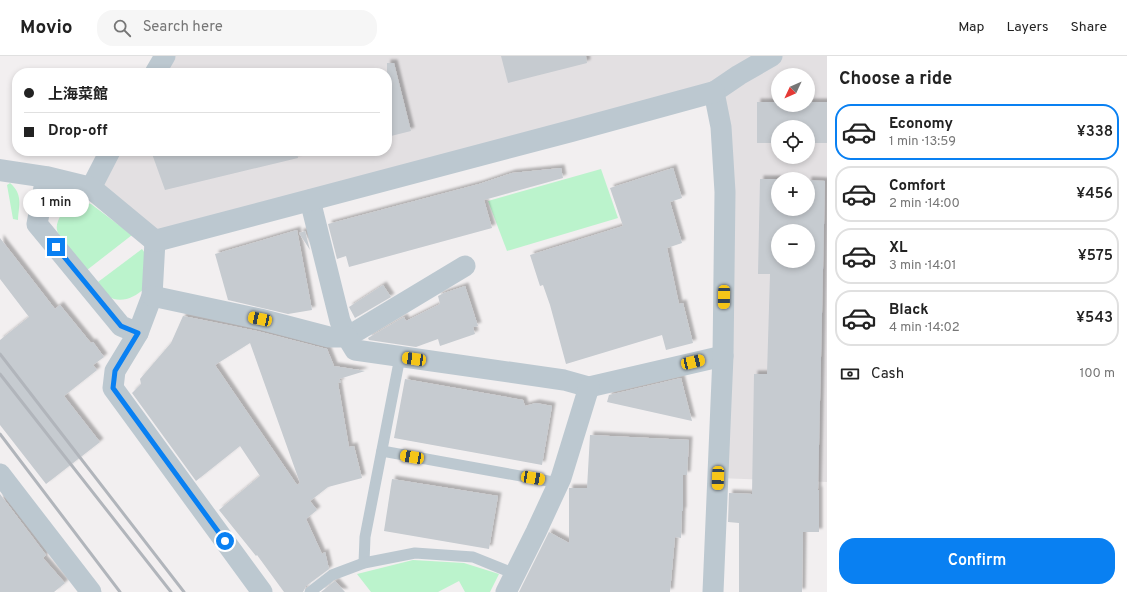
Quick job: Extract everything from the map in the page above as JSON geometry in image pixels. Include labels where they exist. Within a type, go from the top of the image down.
[{"type":"street","points":[[155,241],[714,92],[739,75],[772,56]]},
{"type":"street","points":[[713,592],[723,356],[725,192],[721,127],[714,92]]},
{"type":"street","points":[[91,188],[107,156]]},
{"type":"street","points":[[0,170],[46,177],[91,188],[155,241]]},
{"type":"street","points":[[46,177],[37,224],[121,326],[138,333]]},
{"type":"street","points":[[310,200],[340,321],[355,350],[564,380],[589,387],[723,356]]},
{"type":"street","points":[[155,241],[152,296],[138,333],[115,371],[113,388],[262,592]]},
{"type":"street","points":[[152,296],[260,319],[329,337],[347,337],[465,266]]},
{"type":"street","points":[[510,583],[558,484],[589,387]]},
{"type":"street","points":[[0,474],[91,592]]},
{"type":"lane","points":[[364,562],[365,537],[400,357]]},
{"type":"lane","points":[[382,451],[558,484]]},
{"type":"lane","points":[[310,592],[332,575],[364,562],[415,553],[474,557],[510,583]]},
{"type":"shaded area","points":[[165,56],[827,56],[827,482],[718,478],[714,92],[155,241],[91,188],[108,156],[392,156],[392,68],[158,68]]},
{"type":"green space","points":[[601,169],[618,218],[507,251],[488,201]]},
{"type":"green space","points":[[10,183],[17,191],[19,196],[18,220],[13,219],[7,185]]},
{"type":"green space","points":[[84,202],[91,204],[132,235],[87,270],[70,250],[57,230],[59,219],[66,209],[73,204]]},
{"type":"green space","points":[[142,249],[147,256],[144,289],[134,296],[126,299],[118,300],[111,298],[98,282]]},
{"type":"green space","points":[[413,560],[464,563],[499,574],[490,592],[465,592],[459,581],[438,592],[371,592],[357,574]]},
{"type":"building","points":[[501,56],[586,56],[587,63],[508,83]]},
{"type":"building","points":[[387,63],[394,63],[411,131],[392,136],[392,68],[387,68]]},
{"type":"building","points":[[757,102],[771,102],[771,112],[815,112],[815,102],[827,102],[827,143],[815,143],[815,120],[771,120],[771,143],[757,143]]},
{"type":"building","points":[[153,156],[298,156],[298,158],[165,190]]},
{"type":"building","points":[[561,168],[563,178],[484,200],[492,228],[349,267],[346,256],[337,259],[328,224],[479,184],[512,173]]},
{"type":"building","points":[[673,168],[682,198],[670,202],[682,243],[667,248],[679,304],[683,303],[693,343],[666,350],[662,335],[566,364],[550,305],[543,285],[540,286],[530,255],[623,226],[610,188]]},
{"type":"building","points":[[760,179],[771,179],[771,216],[815,216],[815,180],[825,181],[818,490],[819,532],[803,532],[802,592],[739,592],[739,523],[728,522],[729,493],[752,494],[754,374],[767,374],[770,274],[758,274]]},
{"type":"building","points":[[297,230],[312,310],[288,314],[228,300],[215,254]]},
{"type":"building","points":[[305,231],[310,250],[299,233]]},
{"type":"building","points":[[0,238],[55,309],[60,305],[91,343],[93,342],[104,357],[93,365],[97,370],[64,396],[100,442],[46,484],[0,425],[0,340],[29,317],[0,279]]},
{"type":"building","points":[[383,285],[391,297],[355,318],[349,307]]},
{"type":"building","points":[[465,286],[478,326],[473,327],[475,334],[440,346],[438,339],[416,347],[369,340],[368,338],[404,317],[406,321],[440,304],[438,296]]},
{"type":"building","points":[[183,316],[257,331],[327,349],[334,366],[365,371],[339,379],[341,382],[338,383],[349,447],[354,446],[362,478],[328,487],[310,501],[317,510],[306,519],[322,554],[325,552],[329,569],[306,586],[303,592],[284,592],[257,555],[256,556],[219,510],[260,476],[240,446],[196,481],[132,393],[141,384],[140,379],[171,343]],"holes":[[[250,343],[300,483],[297,485],[215,365]]]},
{"type":"building","points":[[681,378],[692,421],[607,402],[609,395]]},
{"type":"building","points":[[405,379],[523,400],[525,406],[536,403],[552,406],[542,465],[394,438]]},
{"type":"building","points":[[590,435],[689,440],[687,475],[683,475],[681,538],[675,537],[670,592],[519,592],[549,532],[569,543],[569,488],[587,488]]},
{"type":"building","points":[[392,479],[498,496],[489,549],[384,531]]},
{"type":"building","points":[[0,494],[46,555],[43,558],[65,583],[54,592],[0,592]]},
{"type":"building","points":[[335,581],[345,592],[321,592]]},
{"type":"railway","points":[[0,354],[184,592]]},
{"type":"railway","points":[[0,374],[171,592]]},
{"type":"railway","points":[[0,434],[120,592]]},
{"type":"route","points":[[56,247],[121,326],[138,333],[115,371],[113,388],[225,541]]}]
